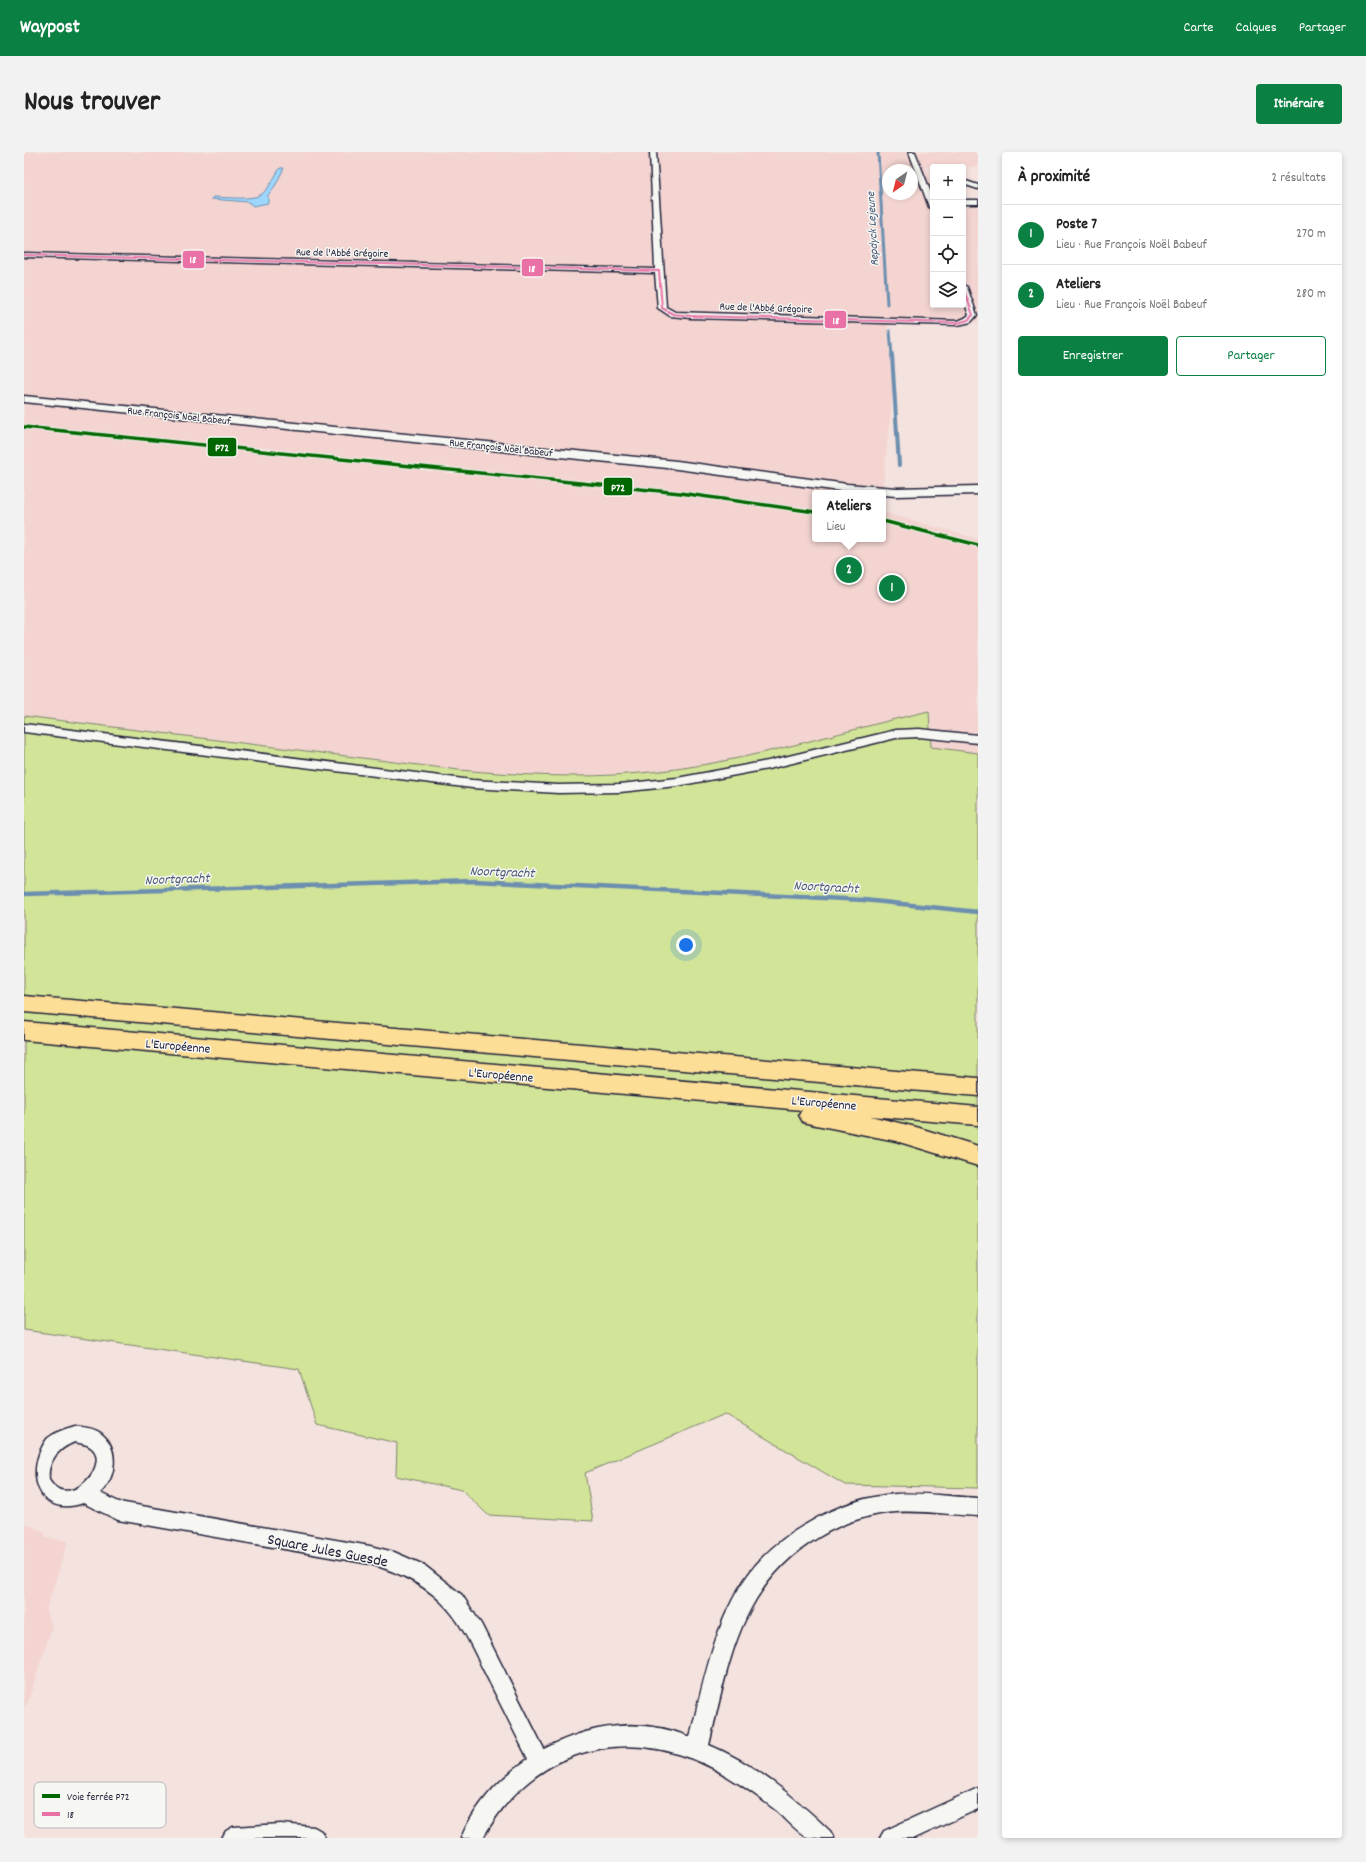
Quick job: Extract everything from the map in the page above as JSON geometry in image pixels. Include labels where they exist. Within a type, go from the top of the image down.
[{"type":"highway","name":"L'Européenne","points":[[24,1004],[978,1087]]},
{"type":"highway","name":"L'Européenne","points":[[24,1032],[978,1116]]},
{"type":"highway","points":[[24,1043],[263,1053]]},
{"type":"highway","points":[[871,1078],[978,1078]]},
{"type":"highway","points":[[617,1084],[858,1122],[909,1134],[978,1156]]},
{"type":"street","name":"Rue de l'Abbé Grégoire","points":[[653,152],[662,308],[673,314],[692,316],[958,323],[968,320],[973,314],[966,295]]},
{"type":"street","points":[[912,152],[917,164]]},
{"type":"street","points":[[918,167],[930,174],[923,180]]},
{"type":"street","points":[[918,167],[931,200]]},
{"type":"street","points":[[966,183],[978,186]]},
{"type":"street","points":[[966,202],[978,202]]},
{"type":"street","name":"Rue de l'Abbé Grégoire","points":[[24,255],[659,271]]},
{"type":"street","name":"Rue François Noël Babeuf","points":[[24,399],[677,465],[855,489],[875,490]]},
{"type":"street","name":"Rue François Noël Babeuf","points":[[886,491],[916,492],[978,490]]},
{"type":"street","points":[[24,728],[472,784],[558,789],[626,787],[683,781],[762,767],[896,734],[919,733],[978,739]]},
{"type":"street","name":"Square Jules Guesde","points":[[85,1494],[97,1502],[118,1511],[370,1555],[394,1561],[417,1572],[446,1593],[468,1620],[540,1762]]},
{"type":"street","points":[[698,1751],[720,1661],[736,1614],[756,1579],[784,1549],[817,1527],[846,1515],[874,1506],[908,1503],[978,1507]]},
{"type":"street","points":[[472,1838],[497,1798],[516,1779],[540,1762],[570,1746],[599,1738],[632,1734],[660,1738],[698,1751],[732,1768],[762,1787],[794,1811],[823,1838]]},
{"type":"street","points":[[891,1838],[978,1798]]},
{"type":"street","points":[[233,1838],[281,1835],[314,1838]]},
{"type":"shaded area","points":[[24,152],[978,152],[978,167],[966,167],[966,164],[930,164],[930,166],[925,166],[930,178],[930,308],[966,308],[966,206],[978,207],[978,322],[887,318],[893,392],[882,490],[812,490],[812,542],[886,542],[886,513],[978,539],[978,753],[931,747],[929,711],[750,756],[709,764],[640,773],[574,776],[522,775],[459,770],[24,716]]},
{"type":"shaded area","points":[[24,1523],[45,1532],[45,1537],[68,1541],[46,1610],[52,1627],[27,1704],[24,1707]]},
{"type":"green space","points":[[929,711],[931,747],[978,753],[978,1488],[845,1485],[725,1414],[585,1473],[593,1521],[488,1515],[462,1490],[396,1476],[397,1443],[317,1425],[299,1369],[24,1330],[24,716],[459,770],[527,775],[594,776],[677,769],[713,763],[749,756]]},
{"type":"water","points":[[280,168],[284,168],[275,186],[268,195],[268,203],[253,206],[248,202],[211,199],[213,197],[246,198],[258,196],[267,188]]},
{"type":"waterway","name":"Repdyck Lejeune","points":[[878,152],[887,304]]},
{"type":"waterway","name":"Repdyck Lejeune","points":[[890,331],[892,356]]},
{"type":"waterway","name":"Repdyck Lejeune","points":[[892,355],[899,465]]},
{"type":"waterway","name":"Noortgracht","points":[[24,894],[474,881],[864,900],[978,912]]},
{"type":"rail line","name":"P72","points":[[24,427],[680,493],[812,512]]},
{"type":"rail line","name":"P72","points":[[886,522],[978,545]]},
{"type":"transit line","name":"18","points":[[24,255],[659,271],[662,308],[673,314],[691,316],[958,323],[968,320],[973,315],[966,295]]},
{"type":"place","name":"Ateliers","points":[[849,570]]},
{"type":"place","name":"Poste 7","points":[[892,588]]}]
